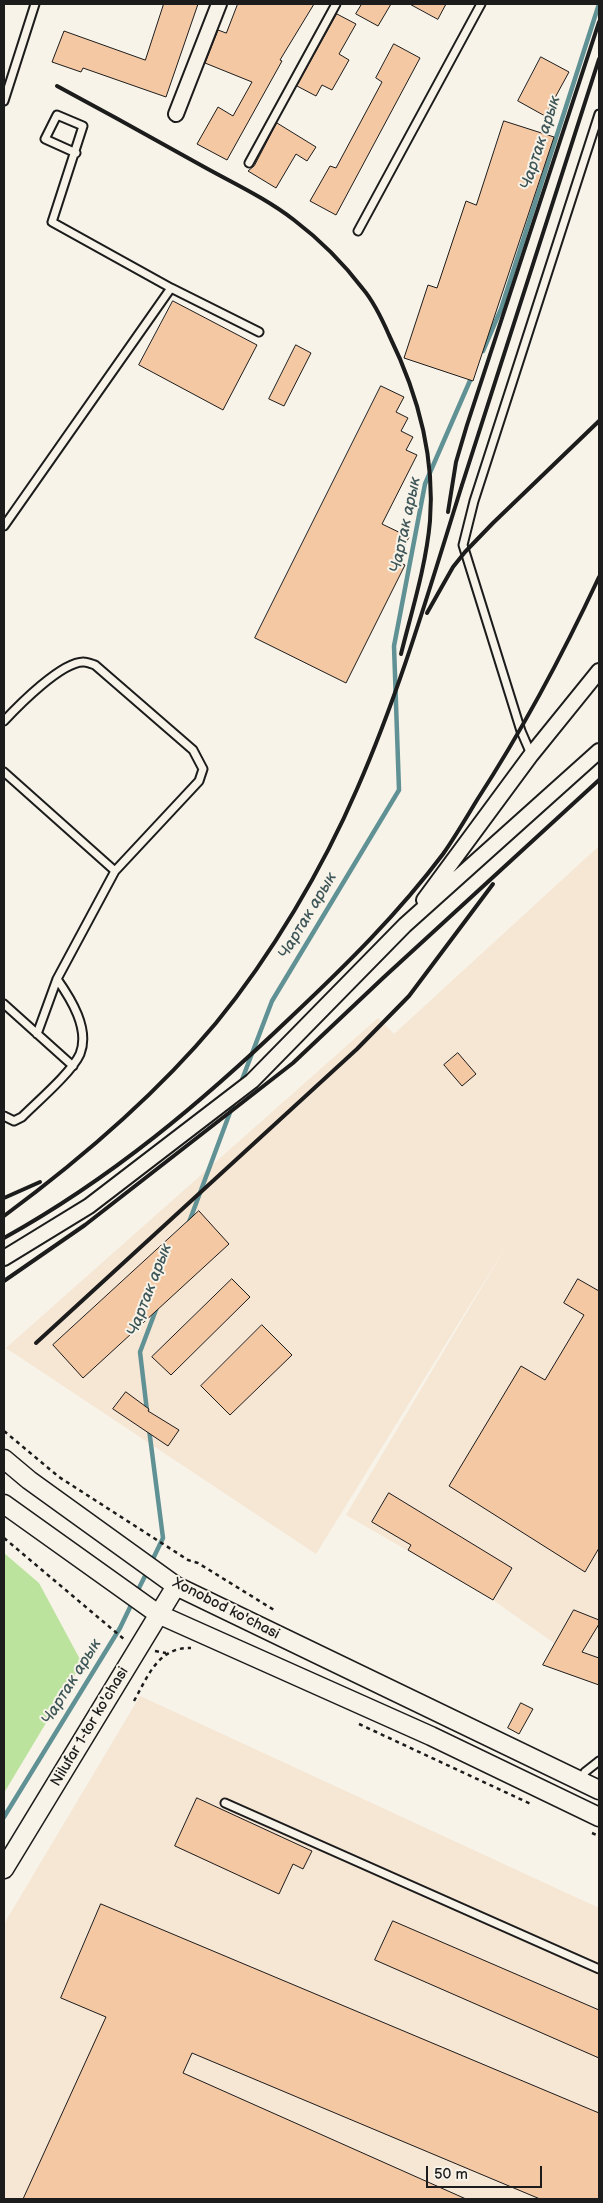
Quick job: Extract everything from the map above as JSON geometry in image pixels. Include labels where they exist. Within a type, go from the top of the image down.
[{"type":"street","points":[[176,114],[220,4]]},
{"type":"street","points":[[405,925],[531,755],[599,671]]},
{"type":"street","points":[[4,1258],[89,1206],[252,1081],[405,925],[599,751]]},
{"type":"street","name":"Xonobod ko'chasi","points":[[4,1459],[29,1480],[176,1586],[441,1715],[583,1777],[599,1790]]},
{"type":"street","name":"Xonobod ko'chasi","points":[[4,1504],[158,1614],[431,1736],[599,1817]]},
{"type":"street","name":"Nilufar 1-tor ko'chasi","points":[[4,1869],[176,1586]]},
{"type":"street","points":[[431,1736],[441,1715]]},
{"type":"lane","points":[[4,101],[35,4]]},
{"type":"lane","points":[[248,163],[336,4]]},
{"type":"lane","points":[[358,231],[481,4]]},
{"type":"lane","points":[[76,153],[45,140],[57,114],[83,126],[76,153],[52,222],[171,288],[259,332]]},
{"type":"lane","points":[[531,755],[521,731],[463,545],[474,501],[599,114]]},
{"type":"lane","points":[[4,526],[171,288]]},
{"type":"lane","points":[[4,722],[32,693],[59,672],[74,664],[85,662],[95,666],[193,750],[203,769],[199,780],[115,871],[57,979],[36,1034]]},
{"type":"lane","points":[[4,772],[115,871]]},
{"type":"lane","points":[[4,1116],[14,1121],[22,1117],[73,1066],[80,1054],[82,1041],[80,1022],[69,997],[57,979]]},
{"type":"lane","points":[[4,1004],[73,1066]]},
{"type":"lane","points":[[583,1777],[599,1762]]},
{"type":"lane","points":[[226,1803],[599,1970]]},
{"type":"path","points":[[4,1431],[59,1477],[100,1505],[274,1610]]},
{"type":"path","points":[[4,1538],[111,1630],[137,1649],[166,1653],[193,1648]]},
{"type":"path","points":[[134,1701],[156,1662],[166,1653]]},
{"type":"path","points":[[359,1724],[537,1807]]},
{"type":"path","points":[[590,1832],[599,1836]]},
{"type":"shaded area","points":[[599,846],[599,1685],[543,1665],[554,1643],[493,1600],[346,1515],[513,1235],[316,1554],[6,1348],[378,1018],[394,1034]]},
{"type":"shaded area","points":[[140,1696],[599,1908],[599,2199],[4,2199],[4,1924]]},
{"type":"green space","points":[[4,1553],[39,1583],[82,1663],[4,1793]]},
{"type":"building","points":[[164,4],[198,4],[166,97],[83,68],[81,72],[52,62],[64,31],[145,60]]},
{"type":"building","points":[[238,4],[314,4],[280,60],[282,61],[227,160],[197,144],[218,107],[233,116],[252,82],[205,63],[218,30],[226,33]]},
{"type":"building","points":[[362,4],[391,4],[378,26],[356,14]]},
{"type":"building","points":[[410,4],[446,4],[438,19]]},
{"type":"building","points":[[337,14],[356,24],[339,54],[349,60],[332,90],[322,85],[316,96],[297,86]]},
{"type":"building","points":[[394,44],[420,58],[336,215],[310,201],[330,166],[336,168],[382,82],[376,78]]},
{"type":"building","points":[[541,57],[569,72],[545,116],[518,101]]},
{"type":"building","points":[[504,121],[554,137],[473,381],[404,358],[428,285],[437,288],[466,201],[476,205]]},
{"type":"building","points":[[277,123],[316,147],[307,161],[296,154],[276,188],[248,171],[254,166]]},
{"type":"building","points":[[173,301],[257,345],[223,410],[139,365]]},
{"type":"building","points":[[296,345],[311,353],[284,406],[269,399]]},
{"type":"building","points":[[381,386],[404,397],[396,412],[408,418],[401,431],[413,437],[406,450],[417,455],[382,524],[409,537],[397,561],[405,565],[346,683],[255,638]]},
{"type":"building","points":[[458,1053],[476,1074],[462,1086],[444,1065]]},
{"type":"building","points":[[199,1211],[229,1244],[83,1378],[53,1345]]},
{"type":"building","points":[[232,1279],[250,1297],[171,1375],[152,1357]]},
{"type":"building","points":[[578,1279],[599,1291],[599,1548],[585,1572],[449,1486],[521,1366],[545,1380],[584,1315],[564,1303]]},
{"type":"building","points":[[262,1325],[292,1355],[230,1415],[201,1386]]},
{"type":"building","points":[[126,1392],[149,1409],[148,1411],[179,1430],[168,1446],[113,1409]]},
{"type":"building","points":[[389,1493],[512,1568],[493,1600],[408,1550],[411,1545],[372,1522]]},
{"type":"building","points":[[574,1610],[599,1620],[599,1624],[582,1652],[599,1658],[599,1685],[543,1665]]},
{"type":"building","points":[[521,1703],[533,1709],[519,1734],[508,1728]]},
{"type":"building","points":[[197,1798],[312,1851],[303,1869],[293,1864],[279,1894],[175,1846]]},
{"type":"building","points":[[101,1904],[599,2113],[599,2199],[540,2199],[192,2053],[183,2073],[466,2199],[23,2199],[106,2017],[61,1998]]},
{"type":"building","points":[[393,1921],[599,2010],[599,2058],[375,1960]]},
{"type":"waterway","name":"Чартак арык","points":[[483,351],[501,309],[599,4]]},
{"type":"waterway","name":"Чартак арык","points":[[240,1085],[272,1001],[399,790],[394,646],[425,484],[472,376]]},
{"type":"waterway","name":"Чартак арык","points":[[188,1225],[235,1099]]},
{"type":"waterway","name":"Чартак арык","points":[[147,1411],[140,1352],[157,1307]]},
{"type":"waterway","name":"Чартак арык","points":[[149,1429],[163,1538],[151,1563]]},
{"type":"waterway","name":"Чартак арык","points":[[136,1594],[148,1570]]},
{"type":"waterway","name":"Чартак арык","points":[[4,1817],[120,1628],[133,1601]]},
{"type":"railway","points":[[448,512],[456,462],[467,425],[599,22]]},
{"type":"railway","points":[[4,1216],[116,1126],[193,1050],[236,997],[276,940],[328,849],[373,752],[401,677],[599,59]]},
{"type":"railway","points":[[57,86],[284,212],[331,252],[348,270],[374,305],[399,357],[416,402],[427,449],[430,473],[431,497],[428,538],[418,588],[401,654]]},
{"type":"railway","points":[[427,613],[453,567],[465,552],[599,421]]},
{"type":"railway","points":[[4,1238],[82,1190],[155,1137],[190,1108],[311,998],[351,959],[408,898],[443,854],[494,773],[542,691],[599,577]]},
{"type":"railway","points":[[4,1281],[85,1225],[293,1063],[599,780]]},
{"type":"railway","points":[[36,1343],[357,1049],[409,996],[493,884]]},
{"type":"railway","points":[[4,1198],[40,1182]]}]
